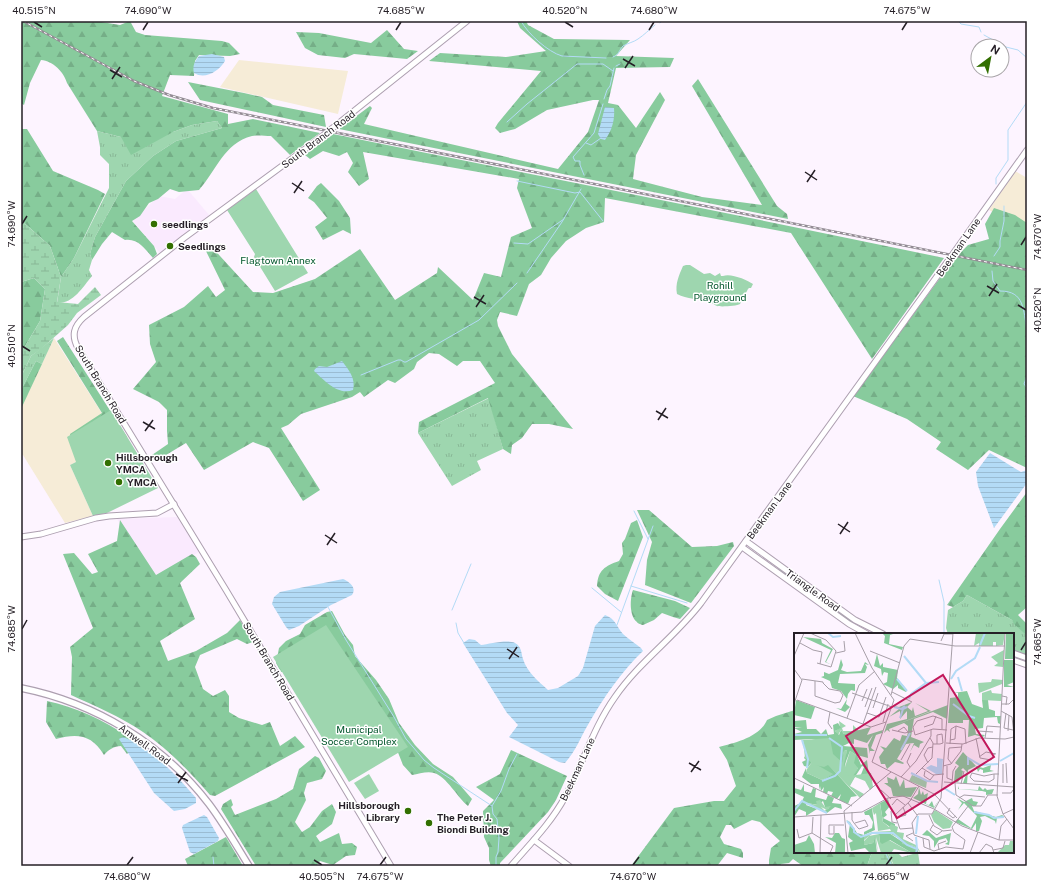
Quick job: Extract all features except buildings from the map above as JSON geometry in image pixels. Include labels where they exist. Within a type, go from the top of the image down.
[{"type":"main road","name":"Amwell Road","points":[[21,688],[63,699],[83,707],[116,723],[148,744],[181,772],[205,799],[224,825],[249,866]]},
{"type":"street","name":"South Branch Road","points":[[391,866],[174,504],[78,348],[74,338],[74,330],[84,317],[184,238],[316,141],[467,21]]},
{"type":"street","name":"Beekman Lane","points":[[511,866],[534,840],[565,798],[596,729],[615,696],[632,676],[690,617],[742,547],[1027,150]]},
{"type":"street","points":[[21,537],[41,534],[103,517],[157,514],[174,504]]},
{"type":"street","name":"Triangle Road","points":[[746,541],[855,620],[881,633]]},
{"type":"street","name":"Triangle Road","points":[[742,547],[844,620],[865,633]]},
{"type":"street","points":[[1014,653],[1027,658]]},
{"type":"street","points":[[1014,660],[1027,665]]},
{"type":"street","points":[[534,840],[569,866]]},
{"type":"shaded area","points":[[239,60],[348,71],[338,114],[220,87]]},
{"type":"shaded area","points":[[1015,171],[1027,178],[1027,232],[989,210]]},
{"type":"shaded area","points":[[187,189],[209,215],[160,253],[133,221],[159,196],[175,199]]},
{"type":"shaded area","points":[[54,338],[103,415],[76,462],[70,465],[93,516],[65,523],[23,455],[21,455],[21,408]]},
{"type":"shaded area","points":[[177,517],[199,552],[156,576],[117,519]]},
{"type":"green space","points":[[21,21],[95,21],[120,25],[130,21],[136,32],[145,35],[222,41],[229,43],[240,54],[230,56],[199,55],[195,61],[194,76],[170,75],[162,96],[228,114],[228,124],[253,119],[320,133],[290,155],[271,136],[252,136],[242,140],[227,151],[199,190],[179,192],[170,189],[158,199],[149,203],[140,216],[132,221],[154,246],[157,254],[153,258],[137,242],[125,240],[112,232],[92,260],[90,254],[95,237],[126,181],[153,156],[176,141],[222,128],[217,121],[192,125],[173,132],[131,155],[121,137],[97,131],[61,71],[50,62],[41,60],[30,83],[24,105],[21,103]]},
{"type":"green space","points":[[517,21],[526,21],[528,25],[554,39],[630,40],[616,56],[674,58],[670,67],[616,68],[608,103],[618,105],[636,128],[660,92],[665,100],[636,155],[633,179],[702,197],[762,205],[692,86],[698,79],[777,206],[787,214],[788,219],[339,129],[370,106],[372,108],[364,124],[558,169],[588,132],[599,100],[547,110],[515,129],[500,133],[495,128],[498,123],[541,71],[429,61],[440,53],[506,57],[546,51],[520,28]]},
{"type":"green space","points":[[387,30],[404,49],[418,51],[407,59],[354,54],[345,58],[318,55],[305,48],[296,32],[319,33],[371,43]]},
{"type":"green space","points":[[188,82],[262,97],[273,105],[324,115],[326,127],[200,100]]},
{"type":"green space","points":[[217,121],[222,128],[176,141],[153,156],[126,181],[95,237],[90,254],[92,260],[89,270],[92,276],[81,290],[72,298],[63,303],[57,303],[61,277],[74,258],[109,188],[109,164],[100,155],[97,131],[121,137],[173,132],[192,125]]},
{"type":"green space","points":[[21,129],[27,129],[53,171],[105,194],[74,258],[61,277],[50,246],[21,220]]},
{"type":"green space","points":[[333,134],[944,258],[872,359],[791,233],[605,198],[604,222],[586,228],[566,241],[551,258],[541,275],[529,284],[517,316],[500,312],[497,320],[498,326],[512,354],[573,429],[549,424],[532,424],[522,438],[512,445],[511,454],[503,449],[488,398],[418,433],[419,422],[495,383],[480,361],[463,361],[457,366],[439,354],[429,353],[417,362],[414,369],[395,383],[388,380],[364,397],[360,392],[352,397],[301,414],[288,425],[281,428],[320,490],[303,501],[269,448],[253,442],[204,470],[186,443],[156,461],[152,455],[168,444],[167,410],[159,402],[133,389],[156,362],[150,344],[149,325],[184,307],[208,286],[216,297],[225,290],[204,247],[209,244],[253,292],[273,293],[315,279],[360,249],[395,300],[437,273],[438,267],[473,300],[484,273],[501,277],[511,237],[532,228],[517,188],[519,179],[363,152],[369,179],[359,186],[348,172],[353,163],[347,152],[339,156],[323,151],[310,159],[305,155]]},
{"type":"green space","points":[[321,183],[339,201],[350,218],[351,234],[343,230],[323,240],[315,227],[327,218],[314,202],[308,198]]},
{"type":"green space","name":"Flagtown Annex","points":[[256,189],[308,273],[275,291],[254,257],[255,254],[227,210]]},
{"type":"green space","points":[[994,208],[1015,215],[1027,223],[1027,468],[989,450],[968,470],[936,449],[941,442],[907,419],[853,396],[954,259],[968,245],[989,239],[985,224]]},
{"type":"green space","points":[[21,220],[50,246],[61,277],[57,302],[78,304],[95,287],[101,295],[77,313],[68,325],[31,356],[21,377],[21,353],[40,321],[45,289],[34,278],[21,282]]},
{"type":"green space","name":"Rohill Playground","points":[[690,265],[704,274],[710,273],[715,276],[720,273],[721,276],[734,276],[753,284],[751,288],[748,289],[740,304],[736,305],[717,306],[710,302],[685,297],[677,294],[677,287],[683,266]]},
{"type":"green space","points":[[34,278],[45,289],[40,321],[21,353],[21,282]]},
{"type":"green space","points":[[63,337],[127,437],[71,439],[70,434],[102,413],[57,341]]},
{"type":"green space","points":[[54,338],[42,364],[36,361],[21,390],[21,377],[31,356]]},
{"type":"green space","points":[[36,361],[42,364],[21,409],[21,390]]},
{"type":"green space","points":[[489,398],[503,449],[477,461],[481,470],[452,486],[418,433]]},
{"type":"green space","name":"Hillsborough YMCA","points":[[111,410],[158,488],[107,513],[93,516],[70,465],[76,462],[67,437]]},
{"type":"green space","points":[[1027,492],[1027,607],[1018,615],[1027,624],[1027,636],[1014,624],[1012,620],[967,595],[963,601],[953,607],[947,605]]},
{"type":"green space","points":[[637,510],[649,510],[692,547],[717,546],[733,542],[734,546],[691,603],[645,585],[647,560],[652,542]]},
{"type":"green space","points":[[120,520],[156,575],[192,554],[196,557],[200,564],[180,583],[195,619],[160,641],[168,661],[196,651],[227,633],[240,620],[253,642],[247,644],[237,639],[200,655],[195,667],[203,689],[213,696],[225,690],[229,696],[229,712],[239,718],[262,725],[270,722],[280,746],[295,736],[305,747],[215,796],[210,795],[178,761],[152,739],[117,717],[71,695],[72,657],[70,647],[93,628],[63,554],[74,553],[92,574],[98,572],[88,554],[117,541]]},
{"type":"green space","points":[[637,520],[643,537],[618,601],[605,594],[597,586],[599,576],[603,569],[619,561],[623,554],[622,543],[631,523]]},
{"type":"green space","points":[[779,569],[854,623],[852,624],[779,571]]},
{"type":"green space","points":[[633,590],[675,601],[690,608],[680,619],[662,613],[654,620],[642,625],[634,619],[631,611],[631,598]]},
{"type":"green space","points":[[967,595],[1012,620],[1027,636],[1027,656],[1014,651],[1014,633],[948,633],[946,628],[948,610],[963,601]]},
{"type":"green space","points":[[332,611],[345,635],[353,645],[355,656],[376,680],[389,699],[399,723],[415,745],[433,764],[453,777],[472,799],[468,806],[443,778],[429,772],[412,775],[403,765],[397,750],[285,671],[281,672],[276,663],[279,648],[286,641],[300,634],[305,625],[327,612]]},
{"type":"green space","name":"Municipal Soccer Complex","points":[[326,625],[408,747],[349,782],[273,657]]},
{"type":"green space","points":[[47,701],[79,710],[99,719],[136,742],[149,754],[133,748],[127,754],[121,746],[107,751],[104,755],[95,743],[84,737],[71,736],[56,739],[46,722]]},
{"type":"green space","points":[[794,710],[794,853],[872,853],[867,866],[803,866],[793,859],[789,863],[781,864],[780,866],[769,866],[771,848],[780,841],[760,822],[752,820],[734,829],[731,825],[726,825],[720,837],[724,844],[741,849],[743,858],[727,853],[717,866],[631,866],[674,808],[714,801],[724,801],[736,786],[727,760],[719,747],[753,735],[764,726],[767,720]]},
{"type":"green space","points":[[511,750],[567,776],[556,800],[548,812],[500,863],[500,866],[491,866],[489,860],[489,848],[484,837],[483,811],[494,800],[476,787],[500,774]]},
{"type":"green space","points":[[315,756],[319,758],[326,771],[322,779],[307,783],[304,793],[306,800],[295,822],[302,832],[310,827],[322,811],[332,804],[336,812],[332,824],[316,836],[320,842],[339,833],[342,844],[352,843],[357,847],[355,855],[346,856],[333,865],[320,861],[316,866],[256,866],[221,809],[223,804],[231,799],[233,805],[231,807],[235,815],[276,799],[293,789],[299,769]]},
{"type":"green space","points":[[369,774],[379,791],[365,799],[354,783]]},
{"type":"green space","points":[[226,837],[243,866],[188,866],[185,859]]},
{"type":"green space","points":[[872,853],[888,853],[894,866],[867,866]]},
{"type":"green space","points":[[888,853],[898,853],[902,857],[918,853],[920,866],[894,865]]},
{"type":"water","points":[[212,54],[224,57],[225,61],[222,65],[207,75],[198,75],[194,73],[194,64],[199,56]]},
{"type":"water","points":[[605,107],[614,108],[614,117],[610,132],[605,140],[601,139],[598,134]]},
{"type":"water","points":[[342,361],[353,378],[353,390],[342,391],[337,389],[327,383],[314,371],[319,366],[327,367]]},
{"type":"water","points":[[990,453],[1021,472],[1027,470],[1027,483],[994,528],[978,486],[976,472]]},
{"type":"water","points":[[343,579],[352,586],[354,590],[352,595],[331,605],[299,626],[289,630],[272,604],[274,597],[280,592]]},
{"type":"water","points":[[605,615],[616,623],[623,634],[643,651],[627,667],[607,694],[569,758],[565,763],[559,762],[509,737],[518,725],[507,713],[463,643],[469,639],[475,640],[481,645],[503,642],[515,643],[520,648],[525,664],[530,672],[548,690],[558,688],[578,676],[583,668],[595,626]]},
{"type":"water","points":[[123,737],[144,748],[163,763],[196,798],[196,803],[185,809],[174,811],[154,793],[119,739]]},
{"type":"water","points":[[204,815],[207,817],[219,838],[218,841],[194,854],[190,852],[182,828],[183,825]]},
{"type":"waterway","points":[[521,21],[539,42],[557,54],[562,56],[606,58]]},
{"type":"waterway","points":[[958,21],[961,24],[979,27],[981,32]]},
{"type":"waterway","points":[[613,57],[618,54],[623,46],[635,41],[655,25]]},
{"type":"waterway","points":[[984,35],[1006,47],[1018,50],[1027,58]]},
{"type":"waterway","points":[[507,122],[577,64],[603,64],[613,71]]},
{"type":"waterway","points":[[616,66],[620,64]]},
{"type":"waterway","points":[[604,99],[610,86],[614,68]]},
{"type":"waterway","points":[[996,184],[996,178],[1008,160],[1008,130],[1027,102]]},
{"type":"waterway","points":[[584,175],[580,161],[575,161],[573,157],[594,133],[603,104]]},
{"type":"waterway","points":[[586,143],[591,145],[601,138]]},
{"type":"waterway","points":[[517,181],[575,193],[580,192],[603,221]]},
{"type":"waterway","points":[[527,273],[562,222],[581,189]]},
{"type":"waterway","points":[[994,256],[1000,247],[1004,221],[1004,206]]},
{"type":"waterway","points":[[514,243],[528,244],[564,219]]},
{"type":"waterway","points":[[992,271],[993,281],[1000,291],[1014,294],[1021,303],[1027,330]]},
{"type":"waterway","points":[[361,375],[398,360],[406,362],[479,320],[517,283]]},
{"type":"waterway","points":[[1027,356],[1027,363]]},
{"type":"waterway","points":[[1027,376],[1024,384],[1027,388]]},
{"type":"waterway","points":[[634,511],[648,539]]},
{"type":"waterway","points":[[617,625],[653,526]]},
{"type":"waterway","points":[[452,610],[471,564]]},
{"type":"waterway","points":[[939,580],[944,602],[944,633]]},
{"type":"waterway","points":[[631,586],[687,603]]},
{"type":"waterway","points":[[592,588],[621,612]]},
{"type":"waterway","points":[[328,607],[346,640],[406,739],[424,760],[434,768],[492,806]]},
{"type":"waterway","points":[[456,623],[458,633],[464,643]]},
{"type":"waterway","points":[[496,866],[499,838],[497,819],[493,814],[492,806],[501,791],[509,769],[517,754]]},
{"type":"waterway","points":[[886,853],[892,866]]},
{"type":"waterway","points":[[213,857],[214,866]]},
{"type":"railway","points":[[23,21],[134,81],[169,95],[213,108],[1027,270]]},
{"type":"place","name":"seedlings","points":[[154,224]]},
{"type":"place","name":"Seedlings","points":[[170,246]]},
{"type":"place","name":"Hillsborough YMCA","points":[[108,463]]},
{"type":"place","name":"YMCA","points":[[119,482]]},
{"type":"place","name":"Hillsborough Library","points":[[408,811]]},
{"type":"place","name":"The Peter J. Biondi Building","points":[[429,823]]}]
